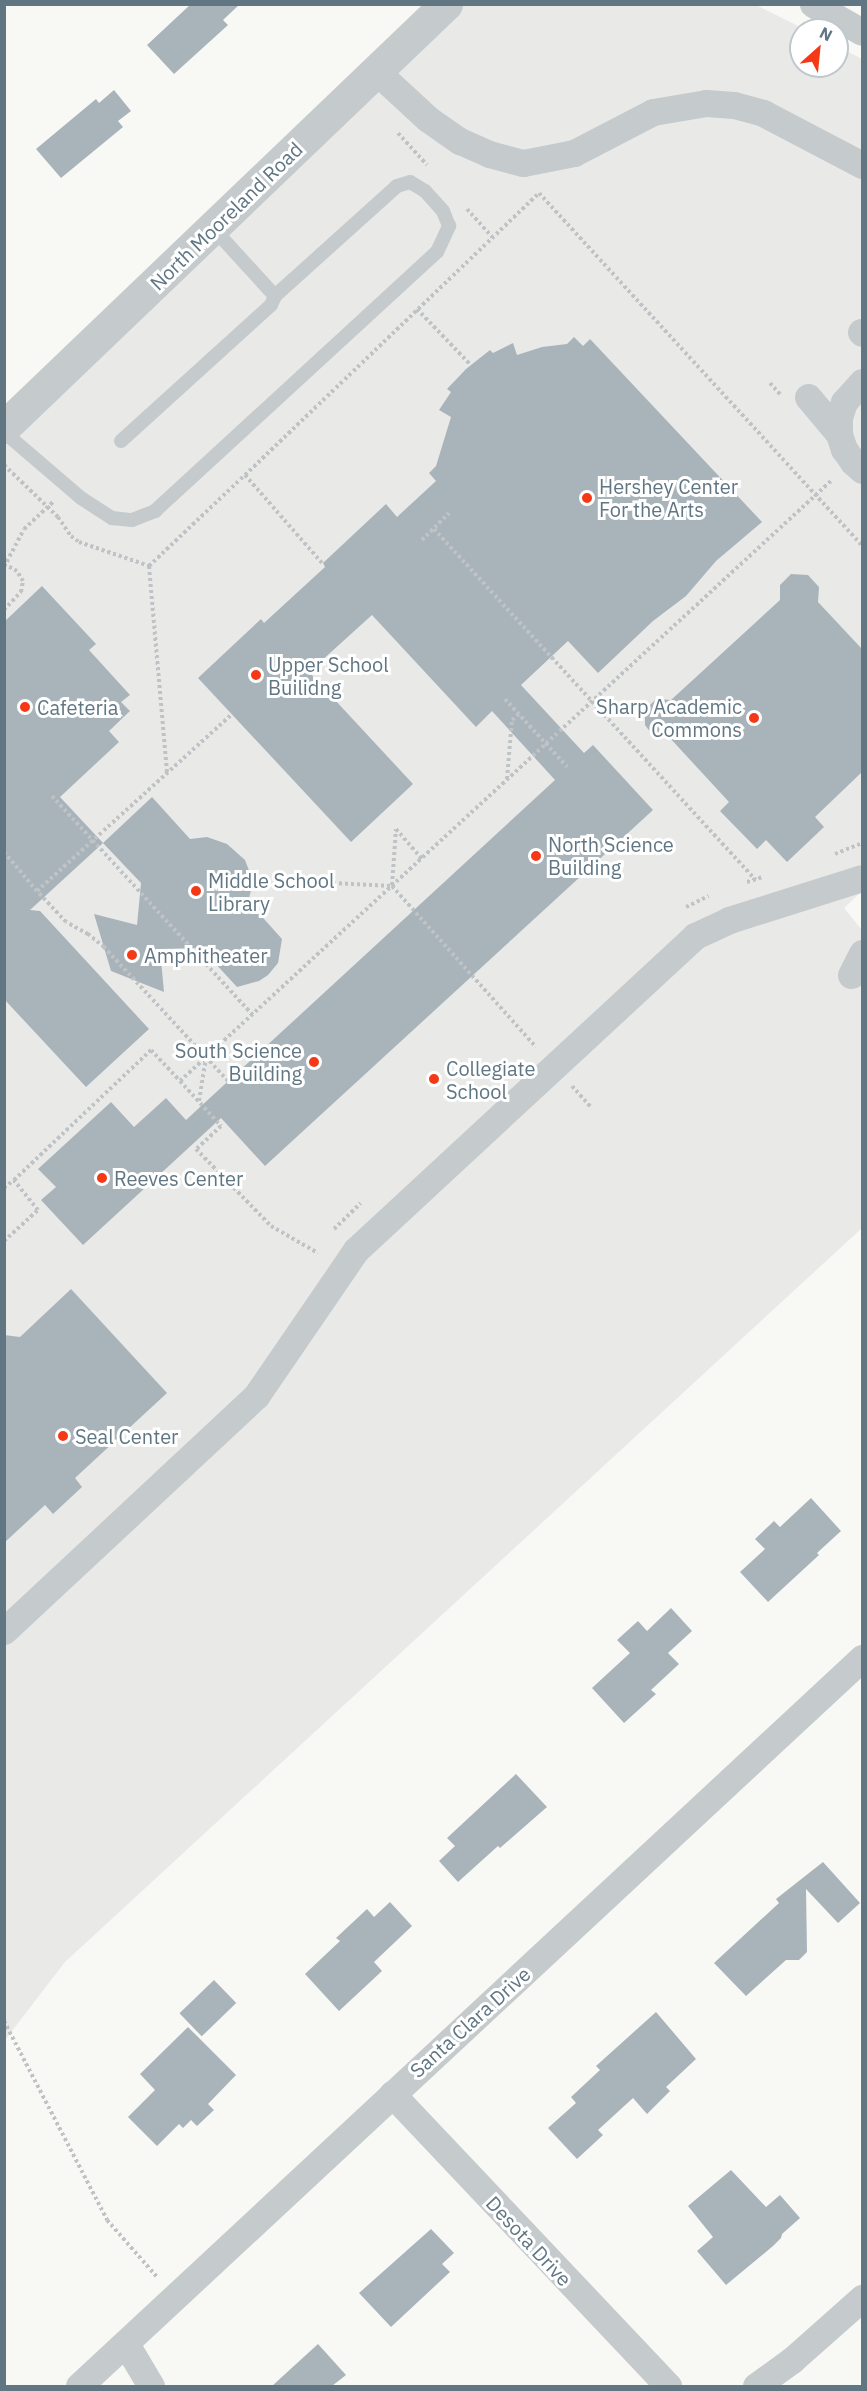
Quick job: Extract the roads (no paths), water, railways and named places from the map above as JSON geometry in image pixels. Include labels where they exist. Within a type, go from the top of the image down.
[{"type":"street","name":"North Mooreland Road","points":[[4,427],[446,4]]},
{"type":"street","points":[[813,4],[862,32]]},
{"type":"street","points":[[377,72],[428,119],[460,141],[489,154],[523,163],[574,153],[653,112],[706,103],[735,105],[763,113],[862,165]]},
{"type":"street","points":[[862,382],[844,402],[839,417],[839,434],[844,449],[862,470]]},
{"type":"street","points":[[808,397],[839,434]]},
{"type":"street","points":[[4,1631],[256,1396],[356,1250],[695,936],[729,920],[862,878]]},
{"type":"street","name":"Santa Clara Drive","points":[[79,2386],[862,1659]]},
{"type":"street","name":"Desota Drive","points":[[392,2094],[668,2386]]},
{"type":"street","points":[[756,2386],[792,2360],[862,2298]]},
{"type":"street","points":[[126,2344],[151,2386]]},
{"type":"lane","points":[[4,432],[68,487],[112,518],[132,520],[155,511],[437,252],[449,226],[443,211],[425,191],[410,182],[397,186],[275,296],[271,305],[121,441]]},
{"type":"lane","points":[[213,228],[275,296]]},
{"type":"place","name":"Hershey Center For the Arts","points":[[587,498]]},
{"type":"place","name":"Upper School Builidng","points":[[256,675]]},
{"type":"place","name":"Cafeteria","points":[[25,707]]},
{"type":"place","name":"Sharp Academic Commons","points":[[754,718]]},
{"type":"place","name":"North Science Building","points":[[536,856]]},
{"type":"place","name":"Middle School Library","points":[[196,891]]},
{"type":"place","name":"Amphitheater","points":[[132,955]]},
{"type":"place","name":"South Science Building","points":[[314,1062]]},
{"type":"place","name":"Collegiate School","points":[[434,1079]]},
{"type":"place","name":"Reeves Center","points":[[102,1178]]},
{"type":"place","name":"Seal Center","points":[[63,1436]]}]
